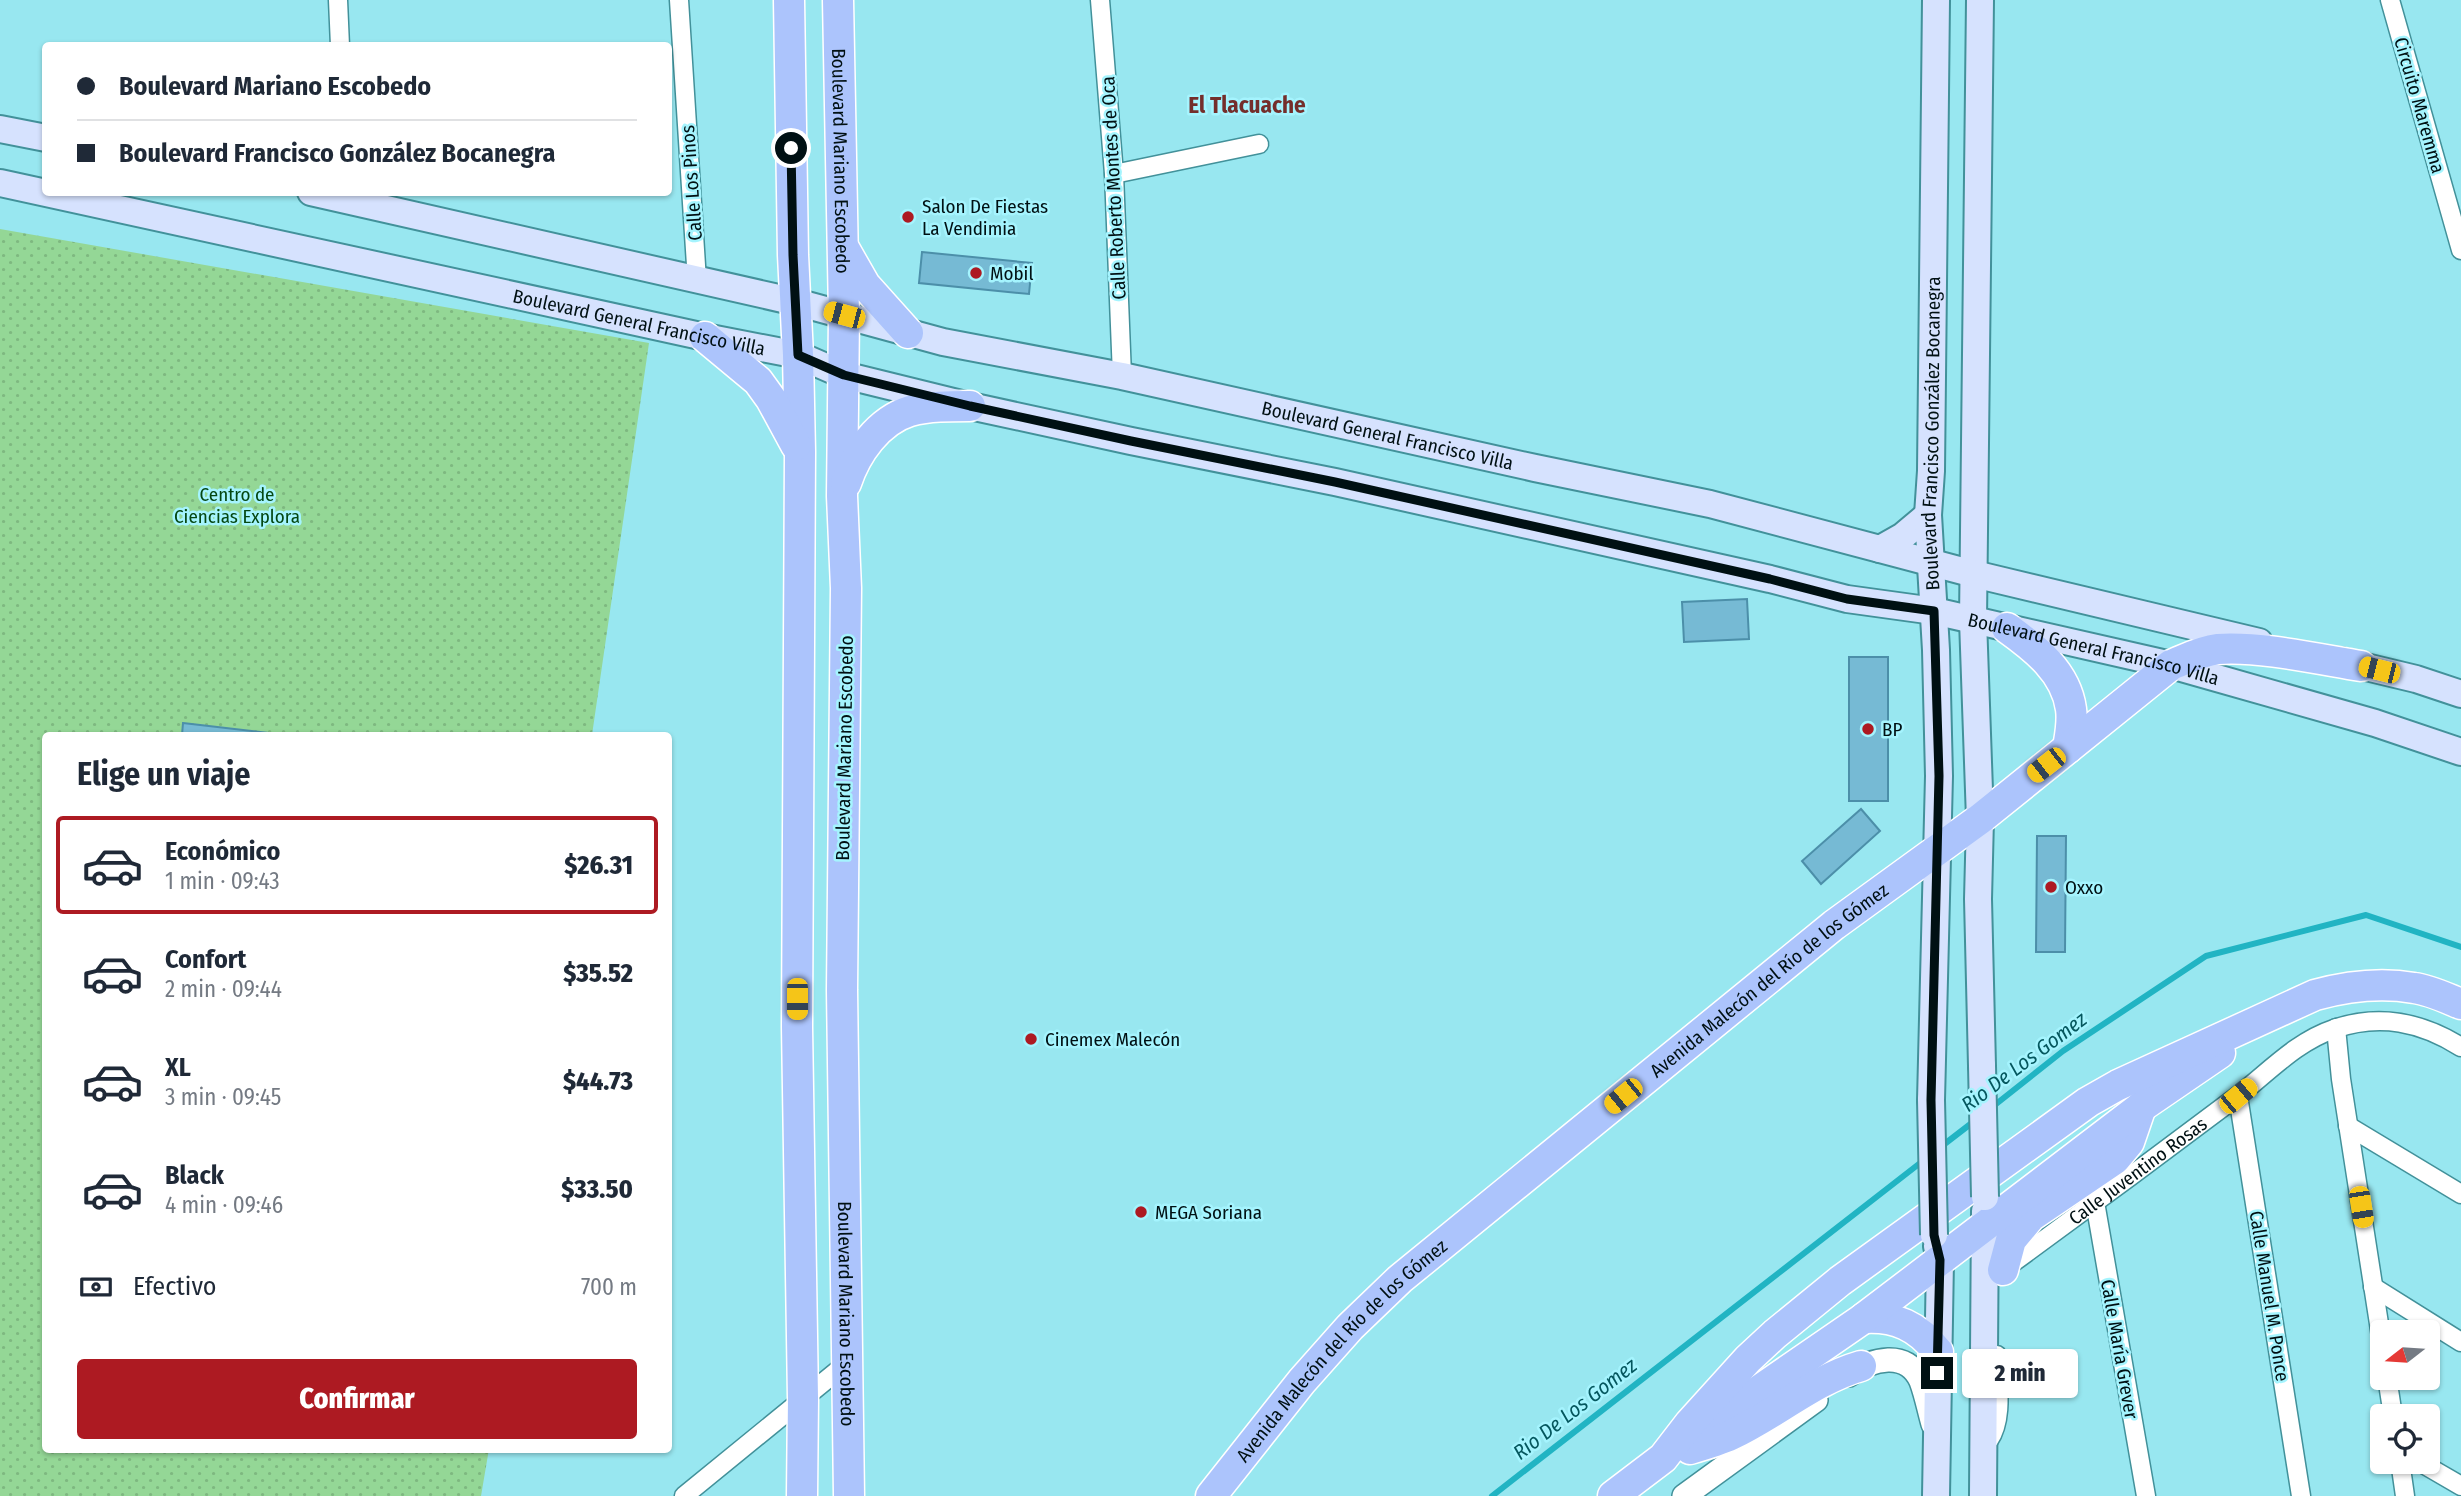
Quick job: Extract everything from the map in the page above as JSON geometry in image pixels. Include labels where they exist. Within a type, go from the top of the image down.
[{"type":"main road","points":[[789,0],[800,452],[797,1013],[802,1496]]},
{"type":"main road","name":"Boulevard Mariano Escobedo","points":[[838,0],[844,315],[842,496],[846,588],[842,884],[849,1496]]},
{"type":"main road","name":"Boulevard Francisco González Bocanegra","points":[[1936,0],[1931,471],[1928,515],[1939,776],[1931,1100],[1937,1247],[1936,1496]]},
{"type":"main road","points":[[1980,0],[1973,620],[1980,819],[1978,912],[1985,1211],[1983,1496]]},
{"type":"main road","points":[[0,129],[42,137]]},
{"type":"main road","name":"Boulevard General Francisco Villa","points":[[0,183],[42,192]]},
{"type":"main road","name":"Boulevard General Francisco Villa","points":[[60,196],[798,355],[844,375],[970,406],[1335,482],[1770,579],[1847,599],[1934,611],[2171,665],[2375,723],[2461,752]]},
{"type":"main road","name":"Boulevard General Francisco Villa","points":[[347,196],[796,302],[908,333],[1122,376],[1710,504],[1974,574],[2361,666],[2461,694]]},
{"type":"main road","points":[[842,241],[865,285],[908,333]]},
{"type":"main road","points":[[705,337],[758,381],[800,452]]},
{"type":"main road","points":[[842,496],[853,464],[885,425],[911,411],[970,406]]},
{"type":"main road","points":[[1880,549],[1903,536],[1928,515]]},
{"type":"main road","points":[[2007,628],[2042,656],[2058,677],[2071,708],[2068,748]]},
{"type":"main road","name":"Avenida Malecón del Río de los Gómez","points":[[1211,1496],[1302,1381],[1350,1327],[1400,1279],[1834,925],[1980,819],[2171,665],[2218,649],[2301,656],[2361,666]]},
{"type":"main road","points":[[1663,1458],[1690,1423],[1748,1359],[1775,1334],[1840,1281],[2088,1102],[2118,1085],[2315,996],[2342,988],[2373,985],[2415,988],[2461,1004]]},
{"type":"main road","points":[[1614,1496],[1766,1384],[1864,1318],[1937,1247],[1985,1211],[2284,1010]]},
{"type":"main road","points":[[2003,1270],[2011,1240],[2031,1216],[2123,1152],[2141,1107]]},
{"type":"main road","points":[[800,1204],[813,1222],[844,1232]]},
{"type":"main road","points":[[1864,1318],[1890,1318],[1906,1324],[1924,1336],[1938,1352]]},
{"type":"main road","points":[[1663,1458],[1729,1437],[1819,1383],[1861,1366]]},
{"type":"street","points":[[338,0],[340,42]]},
{"type":"street","name":"Calle Los Pinos","points":[[679,0],[698,281]]},
{"type":"street","name":"Calle Roberto Montes de Oca","points":[[1100,0],[1114,174],[1122,376]]},
{"type":"street","name":"Circuito Maremma","points":[[2390,0],[2461,250]]},
{"type":"street","points":[[1114,174],[1258,145]]},
{"type":"street","name":"Calle Juventino Rosas","points":[[2003,1270],[2238,1096],[2309,1040],[2336,1028],[2372,1021],[2406,1022],[2438,1032],[2461,1047]]},
{"type":"street","points":[[2336,1028],[2348,1126],[2379,1320]]},
{"type":"street","name":"Calle Manuel M. Ponce","points":[[2238,1096],[2301,1496]]},
{"type":"street","points":[[2348,1126],[2461,1195]]},
{"type":"street","name":"Calle María Grever","points":[[2095,1202],[2146,1496]]},
{"type":"street","points":[[1983,1448],[1995,1431],[1997,1414],[1996,1286],[2003,1270]]},
{"type":"street","points":[[2374,1287],[2461,1342]]},
{"type":"street","points":[[1684,1496],[1861,1366],[1879,1360],[1896,1359],[1911,1366],[1920,1379],[1937,1437]]},
{"type":"street","points":[[684,1496],[847,1363]]},
{"type":"street","points":[[2402,1474],[2405,1496]]},
{"type":"street","points":[[2440,1474],[2461,1486]]},
{"type":"green space","name":"Centro de Ciencias Explora","points":[[0,229],[649,343],[592,732],[42,732],[42,1453],[488,1453],[481,1496],[0,1496]]},
{"type":"building","name":"Mobil","points":[[922,252],[1032,263],[1029,294],[919,283]]},
{"type":"building","points":[[1747,599],[1749,639],[1684,642],[1682,602]]},
{"type":"building","name":"BP","points":[[1849,657],[1888,657],[1888,801],[1849,801]]},
{"type":"building","points":[[183,723],[260,732],[182,732]]},
{"type":"building","points":[[1861,809],[1880,831],[1821,884],[1802,861]]},
{"type":"building","name":"Oxxo","points":[[2037,836],[2066,836],[2065,952],[2036,952]]},
{"type":"waterway","name":"Rio De Los Gomez","points":[[1991,1108],[2063,1051],[2206,956],[2366,915],[2461,947]]},
{"type":"waterway","name":"Rio De Los Gomez","points":[[1938,1149],[1977,1119]]},
{"type":"waterway","name":"Rio De Los Gomez","points":[[1492,1496],[1924,1160]]},
{"type":"place","name":"Salon De Fiestas La Vendimia","points":[[908,217]]},
{"type":"place","name":"Mobil","points":[[976,273]]},
{"type":"place","name":"BP","points":[[1868,729]]},
{"type":"place","name":"Oxxo","points":[[2051,887]]},
{"type":"place","name":"Cinemex Malecón","points":[[1031,1039]]},
{"type":"place","name":"MEGA Soriana","points":[[1141,1212]]},
{"type":"district","name":"El Tlacuache","points":[[1247,105]]},
{"type":"route","points":[[791,148],[798,355],[844,375],[970,406],[1335,482],[1770,579],[1847,599],[1934,611],[1939,776],[1931,1100],[1934,1235],[1940,1260],[1937,1373]]}]
